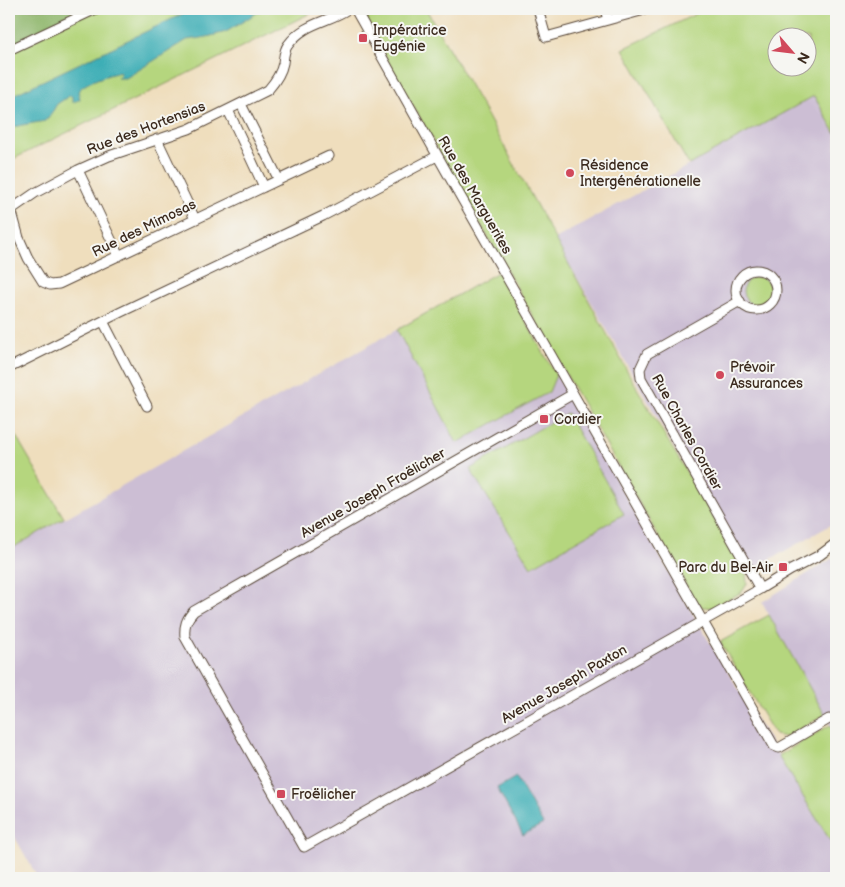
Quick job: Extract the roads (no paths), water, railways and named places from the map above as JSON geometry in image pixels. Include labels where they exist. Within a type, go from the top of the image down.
[{"type":"street","points":[[9,50],[96,9]]},
{"type":"street","name":"Rue des Hortensias","points":[[10,210],[35,193],[78,170],[109,156],[189,129],[268,90],[279,74],[287,46],[297,35],[305,28],[340,15],[348,9]]},
{"type":"street","name":"Rue des Marguerites","points":[[355,9],[574,394]]},
{"type":"street","points":[[538,9],[546,37],[648,9]]},
{"type":"street","points":[[605,9],[608,20]]},
{"type":"street","points":[[241,104],[279,180]]},
{"type":"street","points":[[228,110],[264,187]]},
{"type":"street","points":[[157,139],[195,219]]},
{"type":"street","name":"Rue des Mimosas","points":[[10,210],[28,258],[43,282],[50,285],[59,284],[329,156]]},
{"type":"street","points":[[9,368],[323,216],[437,156]]},
{"type":"street","points":[[78,170],[119,256]]},
{"type":"street","points":[[754,270],[761,271],[774,280],[776,294],[769,305],[763,309],[750,309],[740,301],[737,288],[742,276],[748,272],[754,270]]},
{"type":"street","name":"Rue Charles Cordier","points":[[740,301],[647,354],[640,369],[643,382],[760,589]]},
{"type":"street","points":[[103,321],[147,406]]},
{"type":"street","points":[[574,394],[774,746],[779,748],[829,719]]},
{"type":"street","name":"Avenue Joseph Froëlicher","points":[[304,847],[185,637],[185,623],[194,611],[574,394]]},
{"type":"street","name":"Avenue Joseph Paxton","points":[[304,847],[820,555],[836,544]]},
{"type":"water","points":[[193,9],[263,9],[226,32],[187,40],[126,78],[117,78],[120,72],[92,81],[78,91],[80,99],[72,102],[72,96],[69,96],[57,104],[45,121],[9,128],[9,97]]},
{"type":"water","points":[[516,777],[543,824],[523,835],[497,788]]},
{"type":"place","name":"Impératrice Eugénie","points":[[363,38]]},
{"type":"place","name":"Résidence Intergénérationelle","points":[[570,173]]},
{"type":"place","name":"Prévoir Assurances","points":[[720,375]]},
{"type":"place","name":"Cordier","points":[[544,419]]},
{"type":"place","name":"Parc du Bel-Air","points":[[783,567]]},
{"type":"place","name":"Froëlicher","points":[[281,794]]}]
